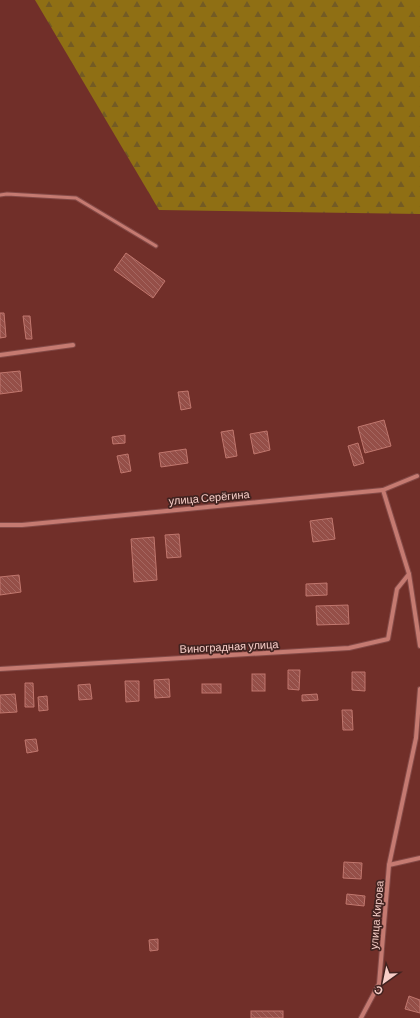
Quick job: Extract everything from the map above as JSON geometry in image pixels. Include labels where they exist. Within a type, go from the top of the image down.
[{"type":"street","points":[[0,355],[73,345]]},
{"type":"street","name":"улица Серёгина","points":[[0,525],[22,525],[383,490],[417,476]]},
{"type":"street","points":[[383,490],[409,574],[420,646]]},
{"type":"street","name":"Виноградная улица","points":[[0,669],[349,648],[388,639],[397,589],[409,574]]},
{"type":"street","name":"улица Кирова","points":[[361,1018],[379,984],[389,864],[416,738],[420,689]]},
{"type":"street","points":[[389,864],[420,858]]},
{"type":"lane","points":[[0,195],[7,194],[76,198],[156,246]]},
{"type":"green space","points":[[35,0],[420,0],[420,214],[159,210]]},
{"type":"building","points":[[126,253],[165,281],[153,298],[114,270]]},
{"type":"building","points":[[0,313],[4,313],[6,337],[0,338]]},
{"type":"building","points":[[23,316],[30,316],[32,339],[26,339]]},
{"type":"building","points":[[20,371],[22,391],[0,394],[0,373]]},
{"type":"building","points":[[188,391],[191,408],[181,410],[178,392]]},
{"type":"building","points":[[384,420],[391,446],[365,453],[358,427]]},
{"type":"building","points":[[233,430],[237,456],[226,458],[221,432]]},
{"type":"building","points":[[267,431],[270,450],[254,454],[250,434]]},
{"type":"building","points":[[125,435],[125,443],[113,444],[112,437]]},
{"type":"building","points":[[358,443],[364,463],[354,466],[348,446]]},
{"type":"building","points":[[186,449],[188,463],[161,467],[159,453]]},
{"type":"building","points":[[128,454],[131,471],[121,473],[117,456]]},
{"type":"building","points":[[332,518],[335,539],[313,542],[310,521]]},
{"type":"building","points":[[179,534],[181,557],[167,558],[165,535]]},
{"type":"building","points":[[154,537],[157,580],[134,582],[131,539]]},
{"type":"building","points":[[19,575],[21,592],[0,595],[0,577]]},
{"type":"building","points":[[327,583],[327,595],[306,596],[306,584]]},
{"type":"building","points":[[348,605],[349,624],[317,625],[316,606]]},
{"type":"building","points":[[288,670],[300,670],[299,690],[288,689]]},
{"type":"building","points":[[352,672],[365,672],[365,691],[352,690]]},
{"type":"building","points":[[252,674],[265,674],[265,691],[252,691]]},
{"type":"building","points":[[169,679],[170,697],[155,698],[154,680]]},
{"type":"building","points":[[125,681],[139,681],[139,701],[126,702]]},
{"type":"building","points":[[25,683],[33,683],[34,707],[25,707]]},
{"type":"building","points":[[90,684],[92,699],[79,700],[78,685]]},
{"type":"building","points":[[202,684],[221,684],[221,693],[202,693]]},
{"type":"building","points":[[15,694],[17,712],[0,713],[0,695]]},
{"type":"building","points":[[317,694],[318,700],[302,701],[302,695]]},
{"type":"building","points":[[47,696],[48,710],[39,711],[38,697]]},
{"type":"building","points":[[342,710],[352,710],[353,730],[343,730]]},
{"type":"building","points":[[36,739],[38,751],[27,753],[25,740]]},
{"type":"building","points":[[344,862],[362,863],[361,879],[343,878]]},
{"type":"building","points":[[347,894],[365,896],[364,906],[346,904]]},
{"type":"building","points":[[158,939],[158,950],[150,951],[149,940]]},
{"type":"building","points":[[409,996],[420,1000],[420,1013],[405,1009]]},
{"type":"building","points":[[251,1011],[283,1011],[283,1018],[251,1018]]}]
